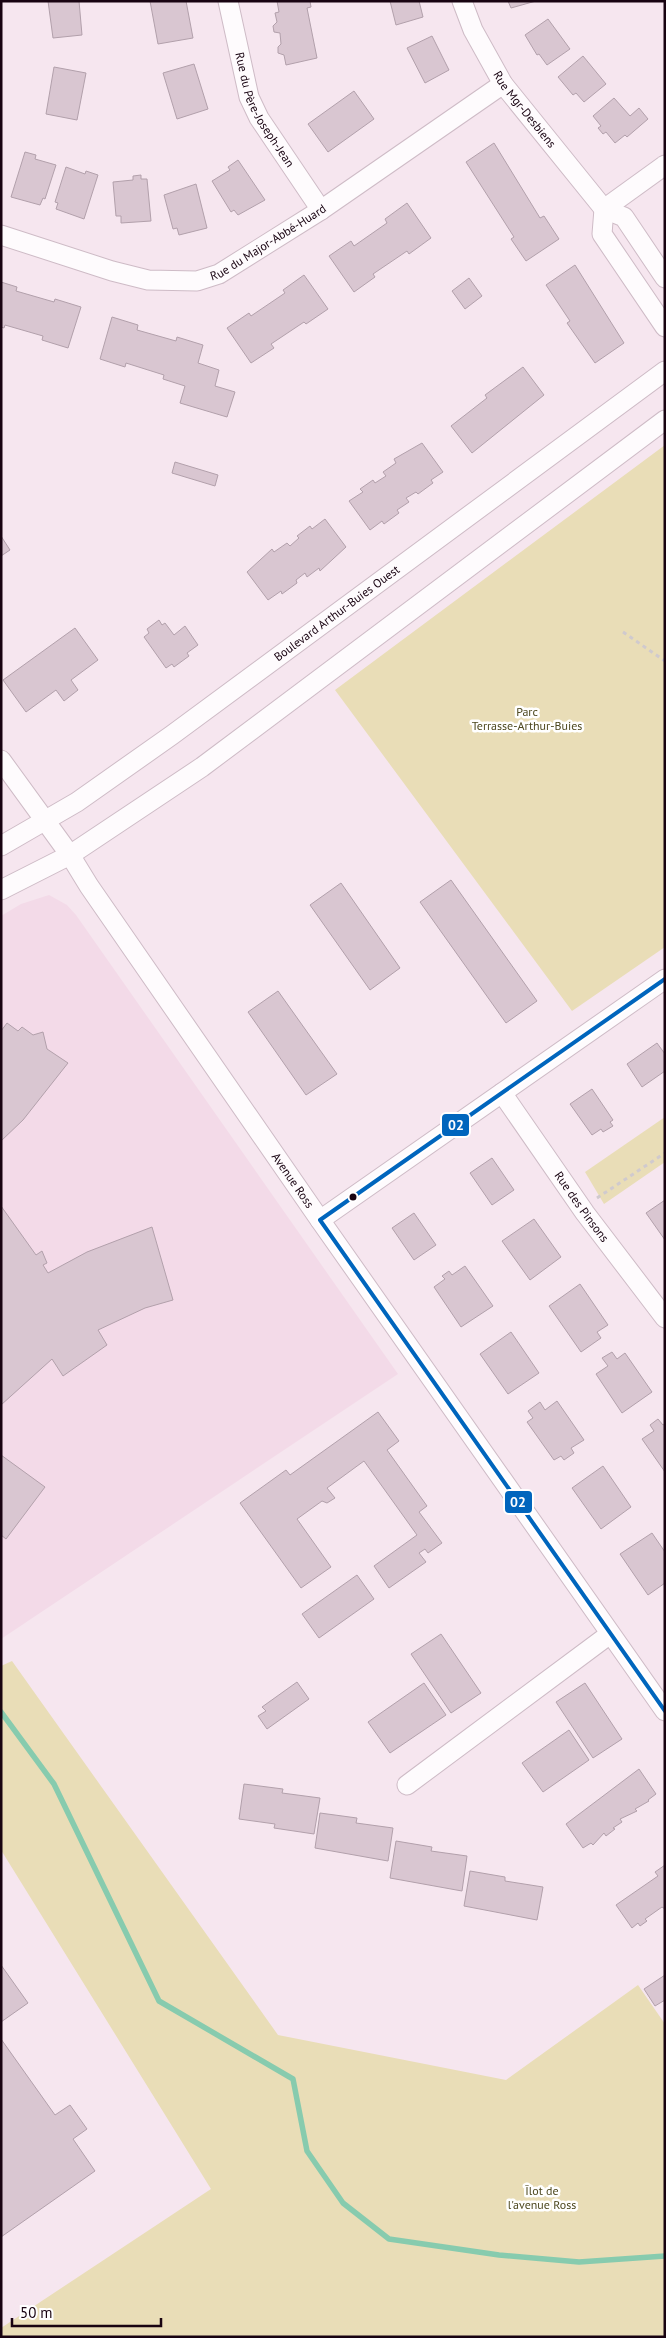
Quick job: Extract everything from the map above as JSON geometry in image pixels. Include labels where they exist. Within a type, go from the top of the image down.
[{"type":"street","name":"Rue du Père-Joseph-Jean","points":[[228,1],[249,98],[258,118],[321,210]]},
{"type":"street","name":"Rue Mgr-Desbiens","points":[[462,1],[473,30],[503,84],[604,209]]},
{"type":"street","name":"Rue du Major-Abbé-Huard","points":[[1,235],[112,271],[148,280],[197,280],[219,274],[321,210],[503,84]]},
{"type":"street","points":[[665,165],[604,209],[602,234],[665,327]]},
{"type":"street","points":[[604,209],[624,217],[665,278]]},
{"type":"street","name":"Boulevard Arthur-Buies Ouest","points":[[1,846],[77,802],[172,735],[665,371]]},
{"type":"street","points":[[1,890],[70,855],[202,767],[665,420]]},
{"type":"street","name":"Avenue Ross","points":[[1,760],[46,820],[89,886],[320,1220],[665,1711]]},
{"type":"street","points":[[320,1220],[665,979]]},
{"type":"street","name":"Rue des Pinsons","points":[[502,1093],[585,1213],[662,1309]]},
{"type":"street","points":[[407,1785],[610,1634]]},
{"type":"path","points":[[624,632],[665,661]]},
{"type":"path","points":[[585,1213],[600,1194],[665,1153]]},
{"type":"shaded area","points":[[49,895],[67,905],[76,915],[398,1374],[1,1639],[1,916],[21,904]]},
{"type":"green space","name":"Parc Terrasse-Arthur-Buies","points":[[665,445],[665,947],[572,1011],[335,690]]},
{"type":"green space","points":[[665,1117],[665,1162],[604,1204],[585,1172]]},
{"type":"green space","name":"Îlot de l'avenue Ross","points":[[12,1661],[278,2035],[506,2080],[638,1985],[665,2024],[665,2337],[1,2337],[1,2328],[211,2189],[1,1850],[1,1666]]},
{"type":"building","points":[[48,1],[79,1],[82,35],[53,38]]},
{"type":"building","points":[[150,1],[186,1],[193,38],[158,44]]},
{"type":"building","points":[[277,1],[310,1],[311,7],[307,8],[317,58],[286,65],[284,55],[278,53],[278,47],[281,44],[280,33],[274,32],[273,26],[277,22],[275,13],[279,12]]},
{"type":"building","points":[[390,1],[419,1],[423,17],[396,25]]},
{"type":"building","points":[[508,1],[536,1],[511,8]]},
{"type":"building","points":[[548,19],[570,49],[547,65],[539,54],[537,55],[525,35]]},
{"type":"building","points":[[432,36],[449,70],[425,83],[407,48]]},
{"type":"building","points":[[583,56],[606,84],[584,102],[576,93],[573,95],[558,77]]},
{"type":"building","points":[[194,64],[208,109],[177,119],[163,73]]},
{"type":"building","points":[[54,67],[86,73],[77,120],[46,114]]},
{"type":"building","points":[[354,91],[374,119],[328,152],[308,124]]},
{"type":"building","points":[[614,98],[630,116],[639,108],[648,119],[627,137],[625,135],[615,143],[606,132],[603,134],[598,128],[601,126],[593,116]]},
{"type":"building","points":[[494,143],[540,218],[544,216],[559,239],[526,261],[511,239],[514,237],[466,162]]},
{"type":"building","points":[[25,152],[36,155],[35,159],[56,165],[45,199],[43,198],[40,205],[11,197]]},
{"type":"building","points":[[238,160],[265,200],[238,215],[234,210],[231,212],[212,181],[230,170],[228,167]]},
{"type":"building","points":[[66,167],[85,174],[86,171],[98,175],[84,219],[56,209],[58,203],[55,202]]},
{"type":"building","points":[[141,175],[141,179],[147,179],[151,221],[121,223],[121,216],[116,216],[113,182],[133,180],[133,176]]},
{"type":"building","points":[[196,184],[207,228],[179,235],[177,228],[173,229],[164,195]]},
{"type":"building","points":[[407,203],[431,238],[409,254],[407,251],[373,274],[375,277],[354,292],[329,256],[351,241],[354,246],[387,223],[385,219]]},
{"type":"building","points":[[575,265],[624,343],[595,363],[567,323],[570,321],[546,285]]},
{"type":"building","points":[[304,275],[328,309],[271,344],[274,348],[251,363],[227,328],[249,313],[251,316],[285,293],[283,290]]},
{"type":"building","points":[[469,278],[482,296],[465,309],[452,291]]},
{"type":"building","points":[[1,282],[17,287],[16,291],[54,302],[55,299],[81,307],[68,348],[42,340],[43,336],[5,325],[4,328],[1,327]]},
{"type":"building","points":[[112,317],[138,325],[137,330],[176,341],[177,337],[203,345],[198,363],[219,370],[215,386],[235,392],[227,417],[180,403],[185,386],[163,379],[164,375],[126,363],[125,367],[100,359]]},
{"type":"building","points":[[523,367],[544,395],[472,453],[451,426],[487,398],[485,395]]},
{"type":"building","points":[[422,443],[443,472],[431,480],[433,483],[418,494],[416,492],[406,498],[409,502],[397,510],[399,513],[384,524],[382,521],[370,530],[349,501],[363,492],[360,489],[373,480],[375,483],[386,476],[383,472],[396,463],[394,459]]},
{"type":"building","points":[[175,462],[218,475],[215,486],[172,473]]},
{"type":"building","points":[[325,519],[346,547],[320,571],[319,568],[307,577],[305,573],[296,580],[297,583],[282,594],[281,591],[268,600],[247,572],[272,549],[274,552],[287,543],[290,546],[299,538],[297,536],[310,526],[312,529]]},
{"type":"building","points":[[1,536],[10,550],[1,556]]},
{"type":"building","points":[[159,620],[162,625],[165,623],[174,635],[185,626],[198,645],[187,653],[189,656],[174,667],[172,664],[166,668],[144,637],[149,633],[147,629]]},
{"type":"building","points":[[75,628],[98,660],[71,680],[78,690],[64,701],[56,690],[26,712],[3,680]]},
{"type":"building","points":[[451,880],[537,1001],[506,1023],[420,902]]},
{"type":"building","points":[[341,883],[400,968],[370,990],[310,905]]},
{"type":"building","points":[[278,991],[337,1074],[306,1095],[248,1012]]},
{"type":"building","points":[[7,1023],[18,1031],[22,1027],[33,1035],[43,1032],[47,1049],[68,1063],[23,1120],[1,1141],[1,1031]]},
{"type":"building","points":[[657,1043],[665,1054],[665,1071],[642,1087],[627,1064]]},
{"type":"building","points":[[592,1089],[613,1120],[610,1122],[613,1126],[603,1132],[601,1129],[592,1135],[570,1104]]},
{"type":"building","points":[[492,1158],[514,1190],[492,1205],[470,1173]]},
{"type":"building","points":[[665,1200],[665,1240],[646,1213]]},
{"type":"building","points":[[1,1206],[36,1255],[42,1251],[47,1263],[43,1265],[48,1273],[87,1252],[152,1227],[173,1300],[145,1308],[98,1330],[107,1345],[63,1376],[52,1359],[1,1405]]},
{"type":"building","points":[[414,1213],[436,1245],[414,1260],[392,1228]]},
{"type":"building","points":[[534,1219],[561,1257],[530,1280],[502,1241]]},
{"type":"building","points":[[465,1266],[493,1306],[461,1327],[434,1287],[445,1279],[442,1276],[449,1271],[452,1275]]},
{"type":"building","points":[[580,1284],[608,1325],[597,1332],[601,1338],[581,1352],[549,1306]]},
{"type":"building","points":[[511,1332],[539,1373],[508,1394],[480,1354]]},
{"type":"building","points":[[612,1352],[617,1359],[625,1353],[652,1392],[622,1413],[596,1374],[608,1366],[602,1358]]},
{"type":"building","points":[[557,1401],[584,1440],[571,1448],[574,1453],[564,1460],[561,1456],[554,1460],[527,1422],[533,1418],[528,1411],[540,1402],[545,1410]]},
{"type":"building","points":[[378,1412],[399,1441],[387,1450],[427,1506],[419,1512],[442,1543],[428,1553],[425,1549],[419,1553],[426,1562],[389,1588],[374,1566],[417,1535],[364,1461],[327,1488],[335,1498],[327,1503],[322,1501],[297,1519],[331,1567],[301,1588],[240,1503],[286,1470],[290,1475]]},
{"type":"building","points":[[658,1419],[663,1425],[665,1424],[665,1472],[642,1439],[654,1431],[650,1425]]},
{"type":"building","points":[[1,1455],[45,1487],[6,1539],[1,1535]]},
{"type":"building","points":[[603,1466],[631,1507],[601,1529],[572,1488]]},
{"type":"building","points":[[652,1533],[665,1552],[665,1583],[648,1595],[620,1554]]},
{"type":"building","points":[[357,1575],[374,1599],[319,1638],[302,1614]]},
{"type":"building","points":[[441,1634],[481,1693],[451,1713],[411,1654]]},
{"type":"building","points":[[297,1682],[309,1699],[267,1729],[258,1716],[266,1711],[262,1707]]},
{"type":"building","points":[[424,1683],[446,1715],[390,1753],[368,1722]]},
{"type":"building","points":[[585,1683],[622,1739],[593,1758],[556,1702]]},
{"type":"building","points":[[569,1730],[589,1760],[543,1792],[522,1763]]},
{"type":"building","points":[[639,1769],[656,1794],[649,1801],[635,1809],[637,1811],[620,1819],[622,1822],[606,1836],[604,1833],[593,1845],[591,1843],[583,1848],[566,1824]]},
{"type":"building","points":[[244,1784],[283,1789],[282,1793],[320,1798],[314,1834],[274,1828],[275,1824],[239,1819]]},
{"type":"building","points":[[320,1813],[357,1818],[356,1823],[393,1828],[388,1861],[315,1848]]},
{"type":"building","points":[[396,1841],[432,1847],[431,1851],[467,1856],[462,1891],[390,1878]]},
{"type":"building","points":[[665,1865],[665,1909],[662,1907],[645,1919],[647,1921],[640,1926],[638,1923],[632,1928],[616,1905],[658,1876],[655,1872]]},
{"type":"building","points":[[470,1871],[505,1877],[505,1881],[543,1887],[537,1920],[464,1906]]},
{"type":"building","points":[[1,1965],[28,2003],[1,2022]]},
{"type":"building","points":[[665,1975],[665,2000],[655,2006],[644,1989]]},
{"type":"building","points":[[1,2039],[55,2115],[70,2105],[87,2129],[73,2139],[95,2171],[1,2237]]},
{"type":"waterway","points":[[1,1712],[54,1784],[159,2001],[293,2079],[307,2151],[343,2203],[389,2239],[499,2255],[579,2262],[665,2256]]},
{"type":"transit line","name":"02","points":[[665,979],[320,1220],[665,1711]]}]
